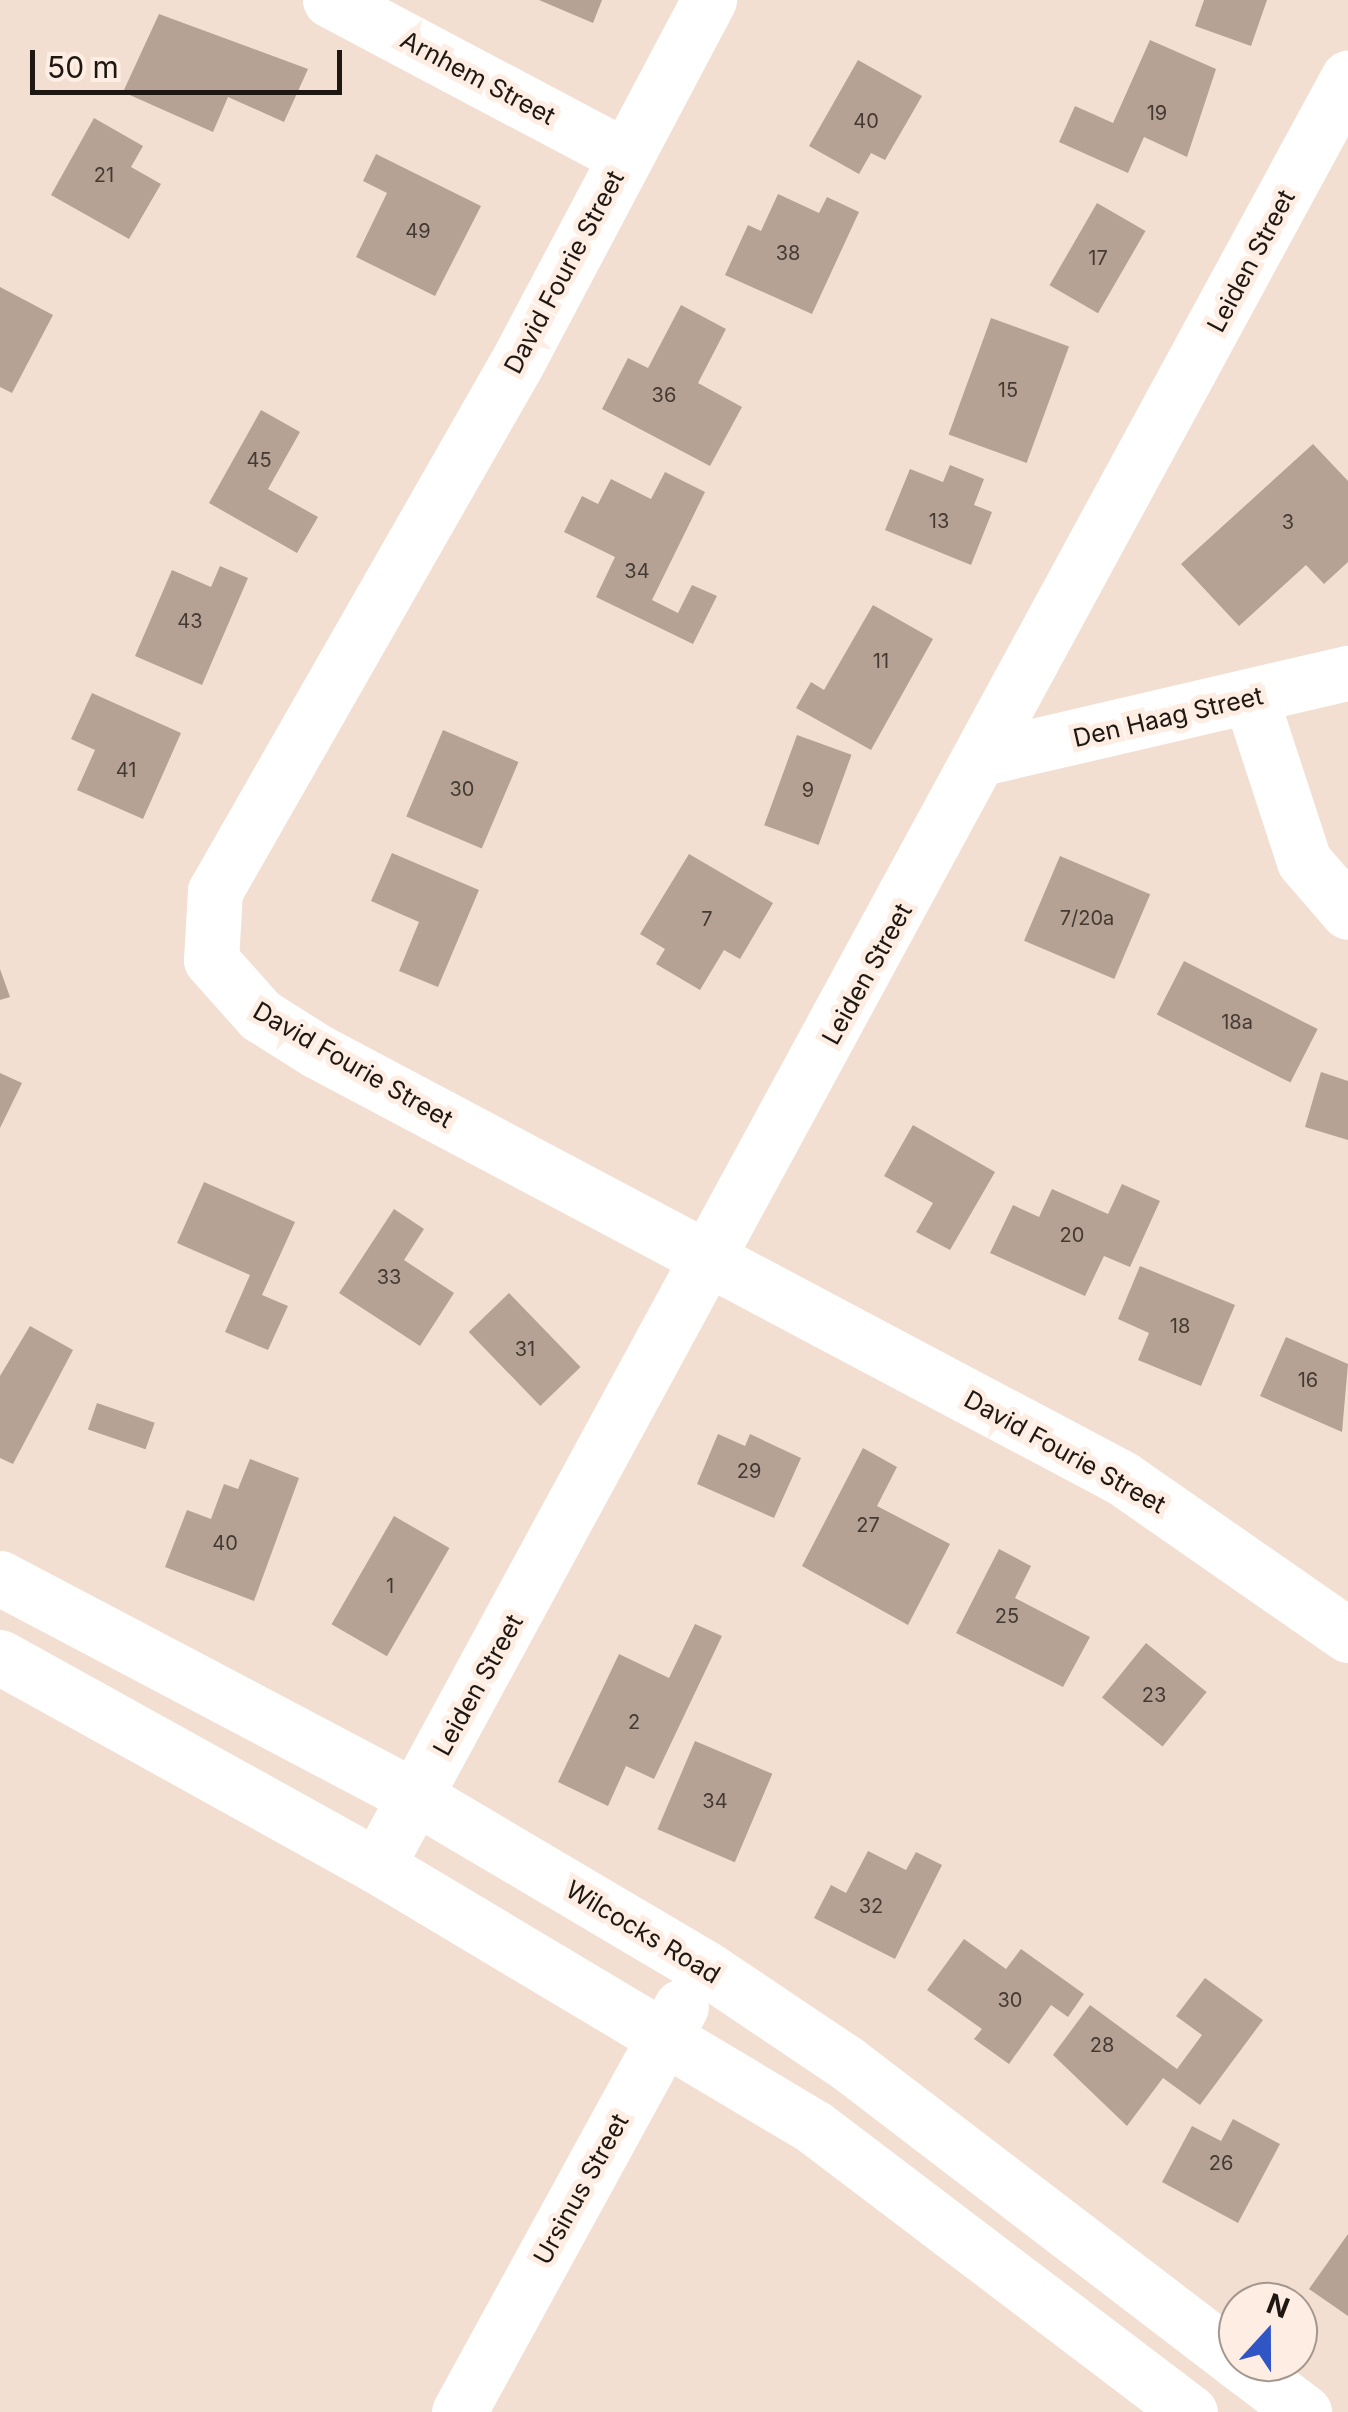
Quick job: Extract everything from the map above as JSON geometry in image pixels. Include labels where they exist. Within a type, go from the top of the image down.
[{"type":"street","name":"Arnhem Street","points":[[330,0],[626,157]]},
{"type":"street","name":"David Fourie Street","points":[[709,0],[626,157],[215,891],[208,923],[212,960],[260,1016],[707,1263],[1122,1478],[1348,1635]]},
{"type":"street","name":"Leiden Street","points":[[377,1866],[986,757],[1348,78]]},
{"type":"street","name":"Den Haag Street","points":[[986,757],[1250,699],[1348,673]]},
{"type":"street","points":[[1250,699],[1304,861],[1348,912]]},
{"type":"street","name":"Wilcocks Road","points":[[0,1580],[416,1797],[704,1966],[847,2063],[1218,2347]]},
{"type":"street","points":[[0,1658],[377,1866],[814,2127],[1190,2412]]},
{"type":"street","name":"Ursinus Street","points":[[459,2412],[704,1966]]},
{"type":"street","name":"Wilcocks Road","points":[[1264,2382],[1304,2412]]},
{"type":"building","points":[[539,0],[602,0],[593,23]]},
{"type":"building","points":[[1204,0],[1267,0],[1251,46],[1195,26]]},
{"type":"building","points":[[159,14],[308,69],[284,122],[228,97],[213,132],[123,92]]},
{"type":"building","points":[[1150,40],[1216,69],[1187,157],[1144,137],[1128,173],[1059,142],[1075,106],[1113,123]]},
{"type":"building","points":[[858,60],[922,96],[885,160],[871,153],[859,174],[809,146]]},
{"type":"building","points":[[94,118],[143,146],[131,167],[161,184],[129,239],[51,195]]},
{"type":"building","points":[[376,154],[481,206],[435,296],[356,257],[387,193],[363,181]]},
{"type":"building","points":[[778,194],[819,213],[827,197],[859,212],[812,314],[725,275],[748,225],[761,231]]},
{"type":"building","points":[[1097,203],[1145,231],[1098,313],[1050,285]]},
{"type":"building","points":[[0,287],[53,315],[12,393],[0,387]]},
{"type":"building","points":[[681,305],[726,329],[698,383],[742,407],[710,466],[602,409],[628,358],[648,368]]},
{"type":"building","points":[[991,318],[1069,346],[1027,463],[949,435]]},
{"type":"building","points":[[261,410],[300,432],[268,489],[318,517],[297,553],[209,503]]},
{"type":"building","points":[[1313,444],[1348,481],[1348,562],[1324,584],[1306,565],[1239,626],[1181,564]]},
{"type":"building","points":[[950,465],[984,479],[974,505],[992,512],[971,565],[885,530],[910,469],[943,482]]},
{"type":"building","points":[[665,472],[705,492],[652,600],[678,613],[692,585],[717,596],[693,644],[596,597],[615,557],[564,532],[582,496],[598,504],[611,479],[651,499]]},
{"type":"building","points":[[220,566],[248,578],[202,685],[135,656],[172,570],[211,587]]},
{"type":"building","points":[[873,605],[933,639],[871,750],[796,708],[811,682],[824,690]]},
{"type":"building","points":[[92,693],[181,733],[143,819],[77,790],[95,750],[71,739]]},
{"type":"building","points":[[443,730],[518,762],[482,849],[406,817]]},
{"type":"building","points":[[797,735],[852,755],[819,845],[764,825]]},
{"type":"building","points":[[392,853],[479,890],[438,987],[399,971],[419,922],[371,901]]},
{"type":"building","points":[[689,854],[773,903],[740,959],[724,950],[700,990],[656,964],[665,949],[640,934]]},
{"type":"building","points":[[1060,856],[1150,894],[1114,979],[1024,941]]},
{"type":"building","points":[[1184,961],[1318,1029],[1290,1083],[1157,1014]]},
{"type":"building","points":[[0,969],[10,997],[0,1000]]},
{"type":"building","points":[[1321,1072],[1348,1081],[1348,1140],[1305,1127]]},
{"type":"building","points":[[0,1073],[22,1083],[0,1128]]},
{"type":"building","points":[[913,1125],[995,1172],[950,1250],[916,1232],[933,1203],[884,1176]]},
{"type":"building","points":[[204,1182],[295,1222],[262,1295],[288,1306],[268,1350],[225,1332],[250,1275],[177,1243]]},
{"type":"building","points":[[1122,1184],[1160,1201],[1130,1267],[1104,1256],[1085,1296],[990,1253],[1013,1205],[1039,1217],[1052,1189],[1108,1214]]},
{"type":"building","points":[[394,1209],[424,1229],[404,1260],[454,1293],[420,1346],[339,1293]]},
{"type":"building","points":[[1140,1266],[1235,1305],[1201,1386],[1138,1360],[1149,1333],[1118,1319]]},
{"type":"building","points":[[509,1293],[581,1367],[540,1406],[469,1332]]},
{"type":"building","points":[[30,1326],[73,1350],[13,1464],[0,1458],[0,1376]]},
{"type":"building","points":[[1286,1337],[1348,1364],[1342,1432],[1260,1396]]},
{"type":"building","points":[[97,1403],[155,1423],[146,1449],[88,1429]]},
{"type":"building","points":[[718,1434],[745,1446],[750,1434],[801,1458],[774,1518],[697,1484]]},
{"type":"building","points":[[863,1448],[897,1467],[877,1506],[950,1544],[908,1625],[802,1566]]},
{"type":"building","points":[[250,1459],[299,1478],[254,1601],[165,1567],[187,1510],[211,1519],[224,1484],[238,1489]]},
{"type":"building","points":[[394,1516],[449,1548],[387,1656],[332,1624]]},
{"type":"building","points":[[999,1549],[1031,1566],[1015,1598],[1090,1637],[1063,1687],[956,1633]]},
{"type":"building","points":[[695,1624],[722,1636],[654,1779],[626,1766],[608,1806],[558,1782],[619,1654],[669,1678]]},
{"type":"building","points":[[1146,1643],[1207,1692],[1163,1746],[1102,1697]]},
{"type":"building","points":[[695,1741],[772,1774],[735,1862],[657,1829]]},
{"type":"building","points":[[868,1851],[906,1870],[916,1852],[942,1865],[895,1959],[814,1918],[831,1885],[846,1893]]},
{"type":"building","points":[[964,1939],[1006,1969],[1021,1949],[1084,1994],[1068,2017],[1051,2005],[1009,2064],[974,2039],[982,2029],[927,1990]]},
{"type":"building","points":[[1205,1978],[1263,2020],[1200,2105],[1163,2078],[1127,2126],[1053,2055],[1090,2005],[1177,2069],[1202,2035],[1176,2016]]},
{"type":"building","points":[[1233,2119],[1280,2144],[1238,2223],[1162,2182],[1192,2126],[1221,2141]]},
{"type":"building","points":[[1348,2234],[1348,2316],[1318,2295],[1318,2282],[1314,2282]]}]
